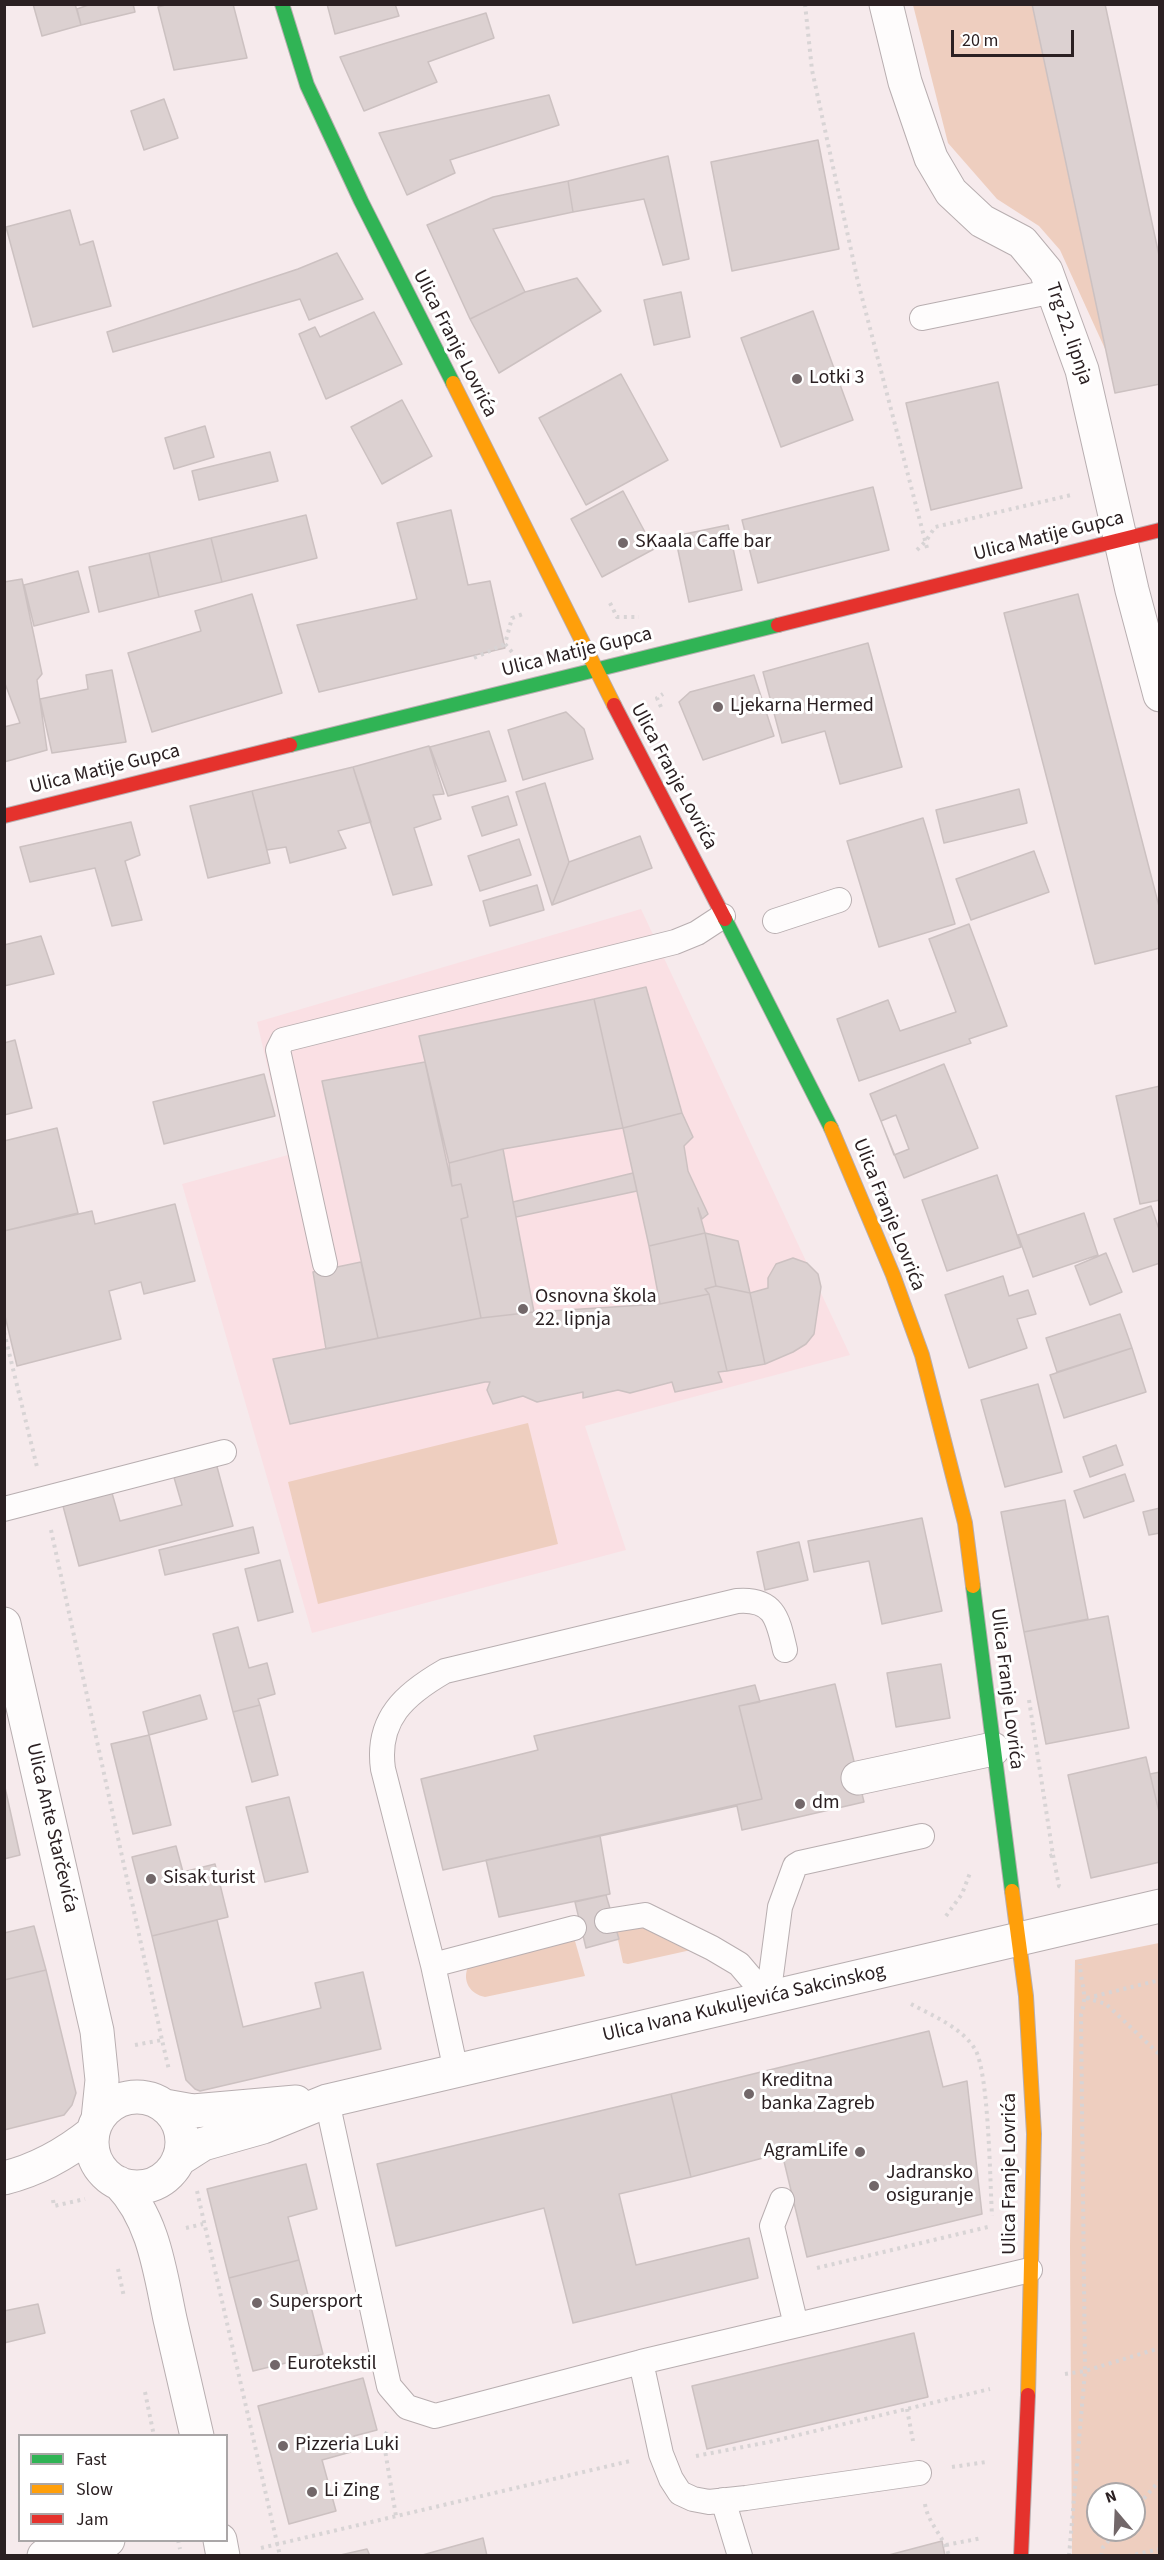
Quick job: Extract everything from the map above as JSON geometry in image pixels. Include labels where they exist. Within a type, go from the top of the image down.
[{"type":"street","name":"Ulica Franje Lovrića","points":[[282,4],[307,85],[361,201],[552,577],[595,668],[833,1131],[893,1275],[922,1355],[965,1522],[1026,1996],[1034,2134],[1029,2378],[1020,2556]]},
{"type":"street","name":"Trg 22. lipnja","points":[[886,4],[905,82],[931,158],[946,184],[951,192],[982,221],[1022,242],[1046,271],[1054,291],[1083,370],[1120,539],[1160,696]]},
{"type":"street","name":"Ulica Matije Gupca","points":[[4,816],[1160,530]]},
{"type":"street","name":"Ulica Ante Starčevića","points":[[4,1624],[97,2031],[102,2080],[96,2126]]},
{"type":"street","points":[[858,1778],[993,1749]]},
{"type":"street","name":"Ulica Ivana Kukuljevića Sakcinskog","points":[[159,2103],[193,2111],[327,2101],[1160,1906]]},
{"type":"street","name":"Ulica Ante Starčevića","points":[[97,2031],[124,2075],[137,2089],[159,2103]]},
{"type":"street","points":[[18,2175],[81,2143],[111,2106],[127,2098],[159,2103],[175,2117],[181,2131],[182,2145],[181,2173],[161,2203],[156,2256]]},
{"type":"street","name":"Ulica Ivana Kukuljevića Sakcinskog","points":[[181,2173],[203,2144],[283,2120],[327,2101]]},
{"type":"street","points":[[96,2126],[92,2145],[95,2158],[108,2187]]},
{"type":"street","points":[[108,2187],[147,2186],[181,2173]]},
{"type":"street","points":[[18,2175],[73,2174],[108,2187],[136,2204],[145,2222],[156,2256],[197,2434]]},
{"type":"street","points":[[44,2556],[104,2542]]},
{"type":"lane","points":[[922,318],[1054,291]]},
{"type":"lane","points":[[775,921],[839,900]]},
{"type":"lane","points":[[325,1264],[278,1050],[283,1040],[675,942],[697,933],[723,916]]},
{"type":"lane","points":[[4,1509],[224,1452]]},
{"type":"lane","points":[[456,2071],[381,1751],[392,1716],[412,1694],[446,1671],[737,1600],[750,1600],[770,1609],[777,1617],[785,1650]]},
{"type":"lane","points":[[768,1998],[780,1907],[795,1866],[922,1836]]},
{"type":"lane","points":[[607,1921],[645,1915],[654,1919],[739,1964],[768,1998]]},
{"type":"lane","points":[[433,1965],[574,1928]]},
{"type":"lane","points":[[327,2101],[389,2386],[407,2407],[435,2416],[641,2362],[1030,2270]]},
{"type":"lane","points":[[782,2200],[772,2226],[796,2325]]},
{"type":"lane","points":[[641,2362],[661,2454],[671,2479],[680,2493],[708,2502],[919,2473]]},
{"type":"lane","points":[[723,2500],[740,2556]]},
{"type":"path","points":[[805,4],[812,70],[858,282],[937,584]]},
{"type":"path","points":[[915,552],[926,541],[935,526],[1097,490],[1112,500]]},
{"type":"path","points":[[4,1332],[44,1500],[162,2040]]},
{"type":"path","points":[[1028,1691],[1059,1886],[1068,1891]]},
{"type":"path","points":[[1043,1858],[1053,1855]]},
{"type":"path","points":[[1069,2556],[1084,2372],[1082,2015],[1086,1998],[1081,1955]]},
{"type":"path","points":[[1086,1998],[1160,1980]]},
{"type":"path","points":[[1086,1998],[1106,2004],[1160,2055]]},
{"type":"path","points":[[909,2003],[951,2025],[975,2049],[983,2076],[993,2278]]},
{"type":"path","points":[[181,2173],[280,2556]]},
{"type":"path","points":[[54,2206],[86,2199],[108,2187]]},
{"type":"path","points":[[784,2275],[992,2226]]},
{"type":"path","points":[[117,2267],[124,2301]]},
{"type":"path","points":[[258,2549],[661,2454],[689,2453],[697,2456],[769,2442],[1029,2378],[1084,2372],[1160,2348]]},
{"type":"path","points":[[990,2378],[990,2399]]},
{"type":"path","points":[[144,2391],[154,2434]]},
{"type":"path","points":[[396,2516],[383,2438],[407,2407]]},
{"type":"path","points":[[986,2473],[987,2451]]},
{"type":"path","points":[[1146,2496],[1160,2480]]},
{"type":"path","points":[[982,2547],[983,2528]]},
{"type":"path","points":[[946,2545],[982,2538]]},
{"type":"path","points":[[1101,2556],[1103,2547],[1107,2542]]},
{"type":"path","points":[[1128,2556],[1160,2549]]},
{"type":"shaded area","points":[[913,5],[1032,5],[1106,351],[1060,250],[1039,226],[997,199],[948,143]]},
{"type":"shaded area","name":"Osnovna škola 22. lipnja","points":[[641,909],[850,1355],[585,1426],[626,1550],[312,1633],[182,1184],[288,1155],[257,1022]]},
{"type":"shaded area","points":[[528,1423],[558,1544],[318,1604],[288,1482]]},
{"type":"shaded area","points":[[646,1921],[700,1948],[628,1964],[623,1963],[615,1926]]},
{"type":"shaded area","points":[[573,1934],[585,1976],[485,1997],[471,1990],[467,1982],[468,1967]]},
{"type":"shaded area","points":[[1159,1943],[1159,2555],[1072,2555],[1070,2246],[1075,1960]]},
{"type":"building","points":[[33,4],[75,4],[81,25],[42,36]]},
{"type":"building","points":[[91,4],[133,4],[135,12],[81,25],[77,9]]},
{"type":"building","points":[[169,4],[233,4],[247,58],[174,70],[158,7]]},
{"type":"building","points":[[327,4],[395,4],[399,16],[335,34]]},
{"type":"building","points":[[1032,4],[1105,4],[1160,260],[1160,384],[1115,393]]},
{"type":"building","points":[[486,13],[494,38],[428,62],[437,82],[364,111],[340,57]]},
{"type":"building","points":[[549,95],[559,125],[450,160],[455,173],[407,195],[379,133]]},
{"type":"building","points":[[164,99],[178,138],[144,150],[131,111]]},
{"type":"building","points":[[818,140],[839,249],[732,271],[711,162]]},
{"type":"building","points":[[668,156],[689,259],[663,265],[644,199],[573,212],[568,181]]},
{"type":"building","points":[[568,181],[573,212],[493,229],[525,292],[470,319],[427,225],[493,197]]},
{"type":"building","points":[[70,210],[80,245],[93,241],[111,306],[33,327],[6,227]]},
{"type":"building","points":[[337,253],[363,299],[309,320],[300,299],[113,352],[107,332],[298,269]]},
{"type":"building","points":[[577,278],[601,311],[499,373],[470,319],[525,292]]},
{"type":"building","points":[[681,292],[690,337],[654,345],[644,300]]},
{"type":"building","name":"Lotki 3","points":[[813,311],[853,420],[781,447],[741,338]]},
{"type":"building","points":[[374,312],[402,364],[326,399],[299,334],[315,327],[320,337]]},
{"type":"building","points":[[621,374],[668,460],[586,505],[539,418]]},
{"type":"building","points":[[998,382],[1022,488],[931,510],[906,403]]},
{"type":"building","points":[[402,400],[432,456],[382,484],[351,427]]},
{"type":"building","points":[[205,426],[214,457],[174,469],[165,438]]},
{"type":"building","points":[[270,452],[278,481],[199,500],[192,471]]},
{"type":"building","points":[[873,487],[889,550],[758,583],[742,520]]},
{"type":"building","points":[[623,491],[654,549],[602,577],[571,519]]},
{"type":"building","points":[[451,510],[468,585],[490,581],[505,648],[319,692],[297,625],[417,599],[397,523]]},
{"type":"building","points":[[306,515],[317,558],[222,582],[211,538]]},
{"type":"building","points":[[728,525],[742,590],[689,602],[675,536]]},
{"type":"building","points":[[211,538],[222,582],[159,597],[149,553]]},
{"type":"building","points":[[149,553],[159,597],[99,612],[89,567]]},
{"type":"building","points":[[78,571],[89,612],[34,626],[24,585]]},
{"type":"building","points":[[22,579],[42,674],[37,680],[47,750],[4,762],[4,727],[20,723],[4,681],[4,582]]},
{"type":"building","points":[[252,594],[282,693],[152,732],[128,653],[201,631],[195,611]]},
{"type":"building","points":[[1078,594],[1160,910],[1160,948],[1095,964],[1004,613]]},
{"type":"building","points":[[868,643],[902,767],[840,784],[825,731],[782,743],[763,672]]},
{"type":"building","points":[[112,670],[126,742],[52,753],[40,699],[88,689],[86,675]]},
{"type":"building","points":[[754,675],[774,736],[703,760],[679,702],[690,692]]},
{"type":"building","points":[[566,712],[584,729],[593,759],[523,780],[508,730]]},
{"type":"building","points":[[489,731],[506,781],[448,796],[430,747]]},
{"type":"building","points":[[429,746],[444,794],[433,795],[441,819],[414,828],[432,885],[393,895],[353,767]]},
{"type":"building","points":[[353,767],[371,822],[338,831],[346,848],[290,863],[286,847],[267,850],[252,791]]},
{"type":"building","points":[[545,783],[569,862],[552,905],[516,792]]},
{"type":"building","points":[[1019,789],[1027,823],[944,843],[936,810]]},
{"type":"building","points":[[252,791],[270,863],[208,878],[190,806]]},
{"type":"building","points":[[508,796],[517,825],[482,836],[472,807]]},
{"type":"building","points":[[923,818],[955,924],[879,947],[847,841]]},
{"type":"building","points":[[131,822],[140,855],[125,861],[142,920],[112,926],[95,868],[30,882],[20,847]]},
{"type":"building","points":[[640,836],[652,868],[552,905],[569,862]]},
{"type":"building","points":[[519,839],[531,875],[480,891],[468,856]]},
{"type":"building","points":[[1034,851],[1049,892],[971,920],[956,879]]},
{"type":"building","points":[[537,885],[544,910],[490,926],[483,901]]},
{"type":"building","points":[[969,924],[1007,1026],[969,1039],[971,1043],[859,1081],[837,1019],[888,1000],[900,1031],[956,1012],[929,939]]},
{"type":"building","points":[[41,936],[54,974],[4,986],[4,945]]},
{"type":"building","points":[[646,987],[682,1113],[623,1128],[594,999]]},
{"type":"building","points":[[594,999],[623,1128],[503,1149],[449,1163],[419,1036]]},
{"type":"building","points":[[15,1040],[32,1108],[4,1115],[4,1043]]},
{"type":"building","points":[[425,1062],[452,1186],[461,1184],[468,1217],[461,1219],[481,1318],[378,1338],[322,1081]]},
{"type":"building","points":[[944,1064],[978,1148],[904,1178],[870,1094]]},
{"type":"building","points":[[264,1074],[275,1116],[164,1144],[153,1102]]},
{"type":"building","points":[[1160,1086],[1160,1200],[1140,1204],[1116,1096]]},
{"type":"building","points":[[682,1113],[693,1137],[684,1146],[688,1171],[708,1214],[702,1219],[698,1208],[705,1233],[649,1246],[623,1128]]},
{"type":"building","points":[[896,1115],[909,1149],[894,1155],[881,1121]]},
{"type":"building","points":[[57,1128],[78,1213],[4,1231],[4,1141]]},
{"type":"building","points":[[503,1149],[534,1312],[481,1318],[461,1219],[468,1217],[461,1184],[452,1186],[449,1163]]},
{"type":"building","points":[[633,1173],[637,1191],[516,1217],[513,1202]]},
{"type":"building","points":[[997,1175],[1021,1247],[947,1271],[922,1200]]},
{"type":"building","points":[[175,1204],[195,1281],[144,1294],[141,1282],[109,1291],[121,1339],[17,1366],[4,1312],[4,1231],[92,1211],[95,1224]]},
{"type":"building","points":[[1151,1206],[1160,1232],[1160,1263],[1133,1272],[1114,1219]]},
{"type":"building","points":[[1084,1213],[1098,1255],[1033,1277],[1018,1235]]},
{"type":"building","points":[[705,1233],[738,1241],[750,1293],[716,1286]]},
{"type":"building","points":[[705,1233],[716,1286],[705,1289],[709,1294],[660,1304],[649,1246]]},
{"type":"building","points":[[1106,1253],[1122,1292],[1090,1305],[1075,1266]]},
{"type":"building","points":[[793,1258],[807,1263],[818,1274],[821,1287],[814,1334],[806,1344],[793,1352],[765,1364],[750,1293],[768,1288],[768,1278],[776,1264]]},
{"type":"building","points":[[361,1262],[378,1338],[326,1349],[313,1272]]},
{"type":"building","points":[[1003,1276],[1009,1296],[1028,1290],[1036,1314],[1017,1319],[1027,1348],[969,1368],[945,1295]]},
{"type":"building","points":[[716,1286],[750,1293],[765,1364],[727,1371],[709,1294],[705,1289]]},
{"type":"building","points":[[709,1294],[727,1371],[718,1372],[722,1382],[675,1392],[672,1382],[630,1393],[618,1390],[583,1398],[583,1392],[537,1402],[523,1396],[493,1404],[487,1390],[490,1382],[485,1382],[290,1424],[273,1359],[481,1318],[534,1312],[660,1304]]},
{"type":"building","points":[[1120,1314],[1132,1348],[1057,1372],[1046,1338]]},
{"type":"building","points":[[1132,1348],[1146,1392],[1064,1418],[1050,1375]]},
{"type":"building","points":[[1038,1384],[1062,1472],[1005,1487],[981,1400]]},
{"type":"building","points":[[1116,1445],[1123,1465],[1090,1477],[1083,1457]]},
{"type":"building","points":[[216,1463],[233,1526],[79,1566],[63,1506],[112,1493],[120,1521],[182,1505],[173,1474]]},
{"type":"building","points":[[1125,1474],[1134,1501],[1084,1518],[1074,1491]]},
{"type":"building","points":[[1065,1500],[1088,1619],[1024,1632],[1001,1512]]},
{"type":"building","points":[[1160,1508],[1160,1533],[1149,1535],[1143,1512]]},
{"type":"building","points":[[922,1518],[942,1611],[882,1624],[869,1561],[814,1572],[808,1541]]},
{"type":"building","points":[[253,1527],[259,1553],[165,1575],[159,1550]]},
{"type":"building","points":[[799,1542],[808,1580],[765,1590],[757,1552]]},
{"type":"building","points":[[280,1560],[293,1612],[258,1621],[245,1569]]},
{"type":"building","points":[[1108,1616],[1129,1728],[1046,1744],[1024,1632]]},
{"type":"building","points":[[238,1627],[249,1668],[267,1663],[275,1694],[258,1699],[260,1705],[233,1712],[213,1634]]},
{"type":"building","points":[[941,1664],[950,1718],[896,1727],[887,1673]]},
{"type":"building","points":[[835,1684],[864,1802],[742,1830],[737,1806],[600,1836],[762,1799],[739,1706]]},
{"type":"building","points":[[755,1685],[760,1702],[739,1706],[762,1799],[443,1870],[421,1779],[538,1750],[534,1736]]},
{"type":"building","points":[[200,1695],[207,1719],[149,1735],[143,1712]]},
{"type":"building","points":[[260,1705],[278,1775],[252,1782],[233,1712]]},
{"type":"building","points":[[149,1735],[171,1825],[133,1834],[111,1744]]},
{"type":"building","points":[[1146,1757],[1160,1816],[1160,1862],[1091,1878],[1068,1775]]},
{"type":"building","points":[[1160,1772],[1160,1816],[1150,1774]]},
{"type":"building","points":[[4,1783],[20,1855],[4,1859]]},
{"type":"building","points":[[289,1797],[308,1872],[265,1882],[246,1807]]},
{"type":"building","points":[[600,1836],[610,1894],[499,1917],[486,1860]]},
{"type":"building","points":[[176,1846],[183,1872],[215,1864],[228,1917],[152,1936],[132,1857]]},
{"type":"building","points":[[606,1895],[619,1939],[586,1948],[575,1902]]},
{"type":"building","points":[[217,1920],[243,2027],[321,2008],[315,1983],[363,1972],[381,2049],[200,2091],[195,2089],[186,2080],[152,1936]]},
{"type":"building","points":[[34,1926],[46,1970],[4,1980],[4,1933]]},
{"type":"building","points":[[46,1970],[76,2093],[72,2105],[64,2115],[4,2130],[4,1980]]},
{"type":"building","points":[[929,2031],[943,2087],[967,2081],[982,2214],[807,2257],[782,2153],[691,2177],[671,2094]]},
{"type":"building","points":[[671,2094],[691,2177],[619,2194],[636,2265],[749,2238],[758,2278],[573,2323],[544,2208],[396,2246],[377,2164]]},
{"type":"building","points":[[306,2164],[317,2209],[288,2217],[299,2260],[229,2278],[207,2189]]},
{"type":"building","points":[[299,2260],[323,2354],[253,2371],[229,2278]]},
{"type":"building","points":[[38,2304],[45,2333],[4,2343],[4,2311]]},
{"type":"building","points":[[914,2333],[928,2397],[707,2449],[692,2386]]},
{"type":"building","points":[[363,2378],[377,2430],[354,2436],[358,2450],[322,2460],[336,2511],[289,2524],[258,2406]]},
{"type":"building","points":[[483,2538],[487,2556],[419,2556]]},
{"type":"building","points":[[942,2541],[945,2556],[885,2556]]},
{"type":"building","points":[[367,2549],[370,2556],[336,2556]]},
{"type":"traffic: fast","points":[[282,4],[307,85],[361,201],[453,383]]},
{"type":"traffic: fast","points":[[290,745],[778,625]]},
{"type":"traffic: fast","points":[[725,919],[831,1128]]},
{"type":"traffic: fast","points":[[973,1586],[1012,1891]]},
{"type":"traffic: slow","points":[[453,383],[614,705]]},
{"type":"traffic: slow","points":[[831,1128],[893,1275],[922,1355],[965,1523],[973,1586]]},
{"type":"traffic: slow","points":[[1012,1891],[1026,1996],[1034,2134],[1028,2395]]},
{"type":"traffic: jam","points":[[778,625],[1160,530]]},
{"type":"traffic: jam","points":[[614,705],[725,919]]},
{"type":"traffic: jam","points":[[4,816],[290,745]]},
{"type":"traffic: jam","points":[[1021,2556],[1028,2395]]},
{"type":"place","name":"Lotki 3","points":[[797,379]]},
{"type":"place","name":"SKaala Caffe bar","points":[[623,543]]},
{"type":"place","name":"Ljekarna Hermed","points":[[718,707]]},
{"type":"place","name":"Osnovna škola 22. lipnja","points":[[523,1309]]},
{"type":"place","name":"dm","points":[[800,1804]]},
{"type":"place","name":"Sisak turist","points":[[151,1879]]},
{"type":"place","name":"Kreditna banka Zagreb","points":[[749,2094]]},
{"type":"place","name":"AgramLife","points":[[860,2152]]},
{"type":"place","name":"Jadransko osiguranje","points":[[874,2186]]},
{"type":"place","name":"Supersport","points":[[257,2303]]},
{"type":"place","name":"Eurotekstil","points":[[275,2365]]},
{"type":"place","name":"Pizzeria Luki","points":[[283,2446]]},
{"type":"place","name":"Li Zing","points":[[312,2492]]}]
